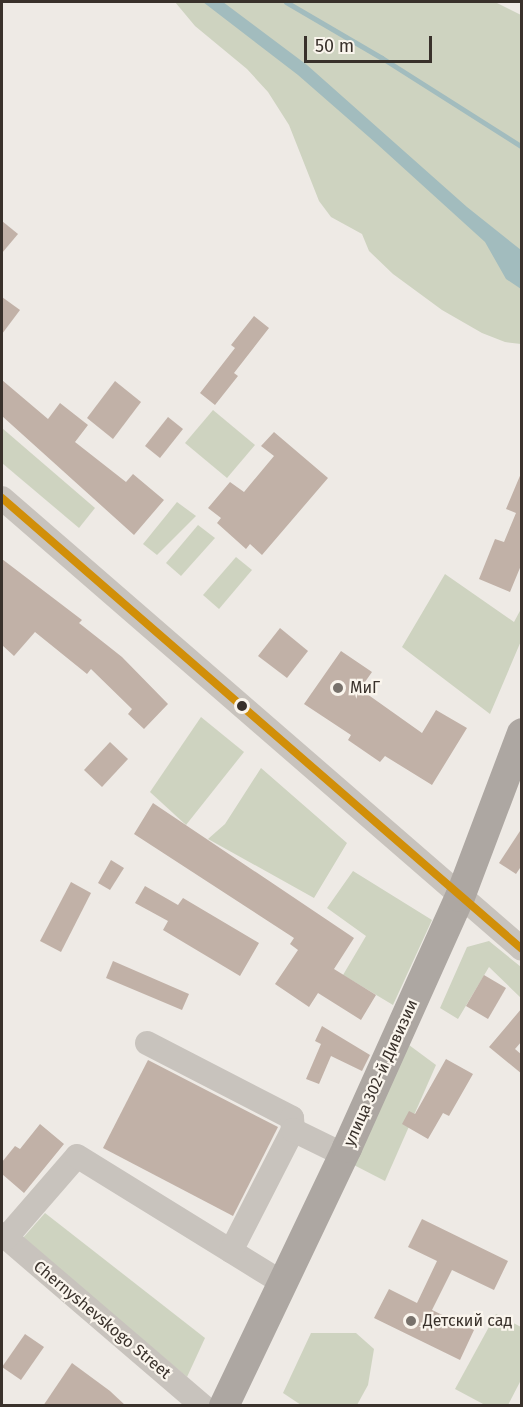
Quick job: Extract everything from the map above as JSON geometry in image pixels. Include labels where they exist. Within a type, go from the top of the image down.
[{"type":"main road","name":"улица 302-й Дивизии","points":[[224,1406],[344,1155],[460,897],[522,733]]},
{"type":"street","points":[[2,498],[411,849],[460,897],[522,949]]},
{"type":"street","points":[[147,1043],[292,1118],[293,1130],[231,1251]]},
{"type":"street","points":[[293,1130],[344,1155]]},
{"type":"street","points":[[4,1236],[77,1156],[283,1282]]},
{"type":"street","name":"Chernyshevskogo Street","points":[[4,1236],[203,1406]]},
{"type":"green space","points":[[175,2],[495,2],[521,15],[521,344],[505,342],[482,333],[442,310],[393,274],[369,251],[362,234],[331,217],[319,201],[289,125],[268,92],[247,69],[195,26]]},
{"type":"green space","points":[[213,410],[255,445],[227,478],[185,443]]},
{"type":"green space","points":[[2,428],[95,508],[79,528],[2,463]]},
{"type":"green space","points":[[177,502],[196,516],[157,555],[143,544]]},
{"type":"green space","points":[[198,525],[215,538],[181,576],[166,563]]},
{"type":"green space","points":[[236,557],[252,570],[219,609],[203,595]]},
{"type":"green space","points":[[445,574],[514,622],[521,609],[521,641],[490,714],[402,647]]},
{"type":"green space","points":[[201,717],[244,752],[186,825],[150,792]]},
{"type":"green space","points":[[261,768],[347,843],[314,898],[208,839],[225,824]]},
{"type":"green space","points":[[353,871],[432,920],[393,1005],[343,975],[366,936],[327,908]]},
{"type":"green space","points":[[489,941],[521,967],[521,998],[489,967],[458,1019],[440,1008],[467,947]]},
{"type":"green space","points":[[409,1045],[436,1065],[385,1181],[350,1163]]},
{"type":"green space","points":[[45,1213],[205,1338],[187,1377],[22,1239]]},
{"type":"green space","points":[[496,1314],[521,1327],[521,1380],[508,1405],[485,1405],[455,1389]]},
{"type":"green space","points":[[311,1333],[356,1333],[374,1349],[368,1385],[357,1405],[301,1405],[283,1393]]},
{"type":"water","points":[[203,2],[223,2],[307,65],[467,207],[521,250],[521,289],[506,279],[485,242],[377,144],[298,75]]},
{"type":"building","points":[[2,221],[18,234],[2,253]]},
{"type":"building","points":[[2,297],[20,310],[2,334]]},
{"type":"building","points":[[254,316],[269,328],[234,373],[238,376],[215,405],[200,393],[235,348],[231,345]]},
{"type":"building","points":[[2,380],[48,419],[60,403],[88,425],[75,442],[126,482],[133,474],[164,500],[134,535],[2,416]]},
{"type":"building","points":[[115,381],[141,402],[113,439],[87,418]]},
{"type":"building","points":[[168,417],[183,429],[160,458],[145,446]]},
{"type":"building","points":[[274,432],[328,478],[262,555],[250,544],[246,549],[217,523],[221,518],[208,508],[230,482],[244,492],[274,456],[261,446]]},
{"type":"building","points":[[522,471],[522,563],[510,592],[479,579],[495,539],[504,542],[516,513],[506,509]]},
{"type":"building","points":[[2,559],[82,620],[79,623],[122,657],[168,704],[144,729],[128,714],[132,709],[91,669],[87,674],[35,632],[14,656],[2,645]]},
{"type":"building","points":[[280,628],[308,651],[287,678],[258,656]]},
{"type":"building","points":[[341,651],[372,672],[360,689],[422,733],[436,710],[467,728],[432,785],[385,756],[380,762],[348,740],[351,735],[304,704]]},
{"type":"building","points":[[110,742],[128,759],[102,787],[84,770]]},
{"type":"building","points":[[153,803],[354,938],[334,969],[376,995],[361,1020],[318,993],[309,1007],[275,984],[298,950],[290,944],[294,938],[134,834]]},
{"type":"building","points":[[522,828],[522,865],[516,874],[499,863]]},
{"type":"building","points":[[111,860],[124,868],[110,890],[98,883]]},
{"type":"building","points":[[71,882],[91,893],[61,952],[40,941]]},
{"type":"building","points":[[145,886],[178,905],[183,898],[259,943],[240,976],[163,930],[168,921],[135,903]]},
{"type":"building","points":[[113,961],[189,994],[182,1010],[106,978]]},
{"type":"building","points":[[484,975],[506,988],[488,1019],[466,1006]]},
{"type":"building","points":[[522,1008],[522,1041],[515,1049],[522,1055],[522,1074],[489,1047]]},
{"type":"building","points":[[322,1026],[370,1055],[362,1071],[331,1056],[319,1084],[306,1079],[321,1044],[315,1041]]},
{"type":"building","points":[[446,1059],[473,1074],[449,1116],[443,1113],[428,1139],[402,1124],[409,1111],[415,1114]]},
{"type":"building","points":[[148,1060],[278,1127],[233,1216],[103,1148]]},
{"type":"building","points":[[40,1124],[64,1144],[24,1193],[2,1174],[2,1162],[15,1146],[20,1149]]},
{"type":"building","points":[[422,1219],[508,1261],[494,1290],[452,1270],[432,1310],[474,1330],[460,1360],[374,1318],[389,1289],[417,1303],[437,1261],[408,1247]]},
{"type":"building","points":[[25,1334],[44,1347],[21,1380],[2,1367]]},
{"type":"building","points":[[72,1363],[110,1391],[126,1406],[43,1406]]},
{"type":"waterway","points":[[286,2],[382,58],[522,147]]},
{"type":"transit line","points":[[2,498],[522,949]]},
{"type":"place","name":"МиГ","points":[[338,688]]},
{"type":"place","name":"Детский сад","points":[[411,1321]]}]
